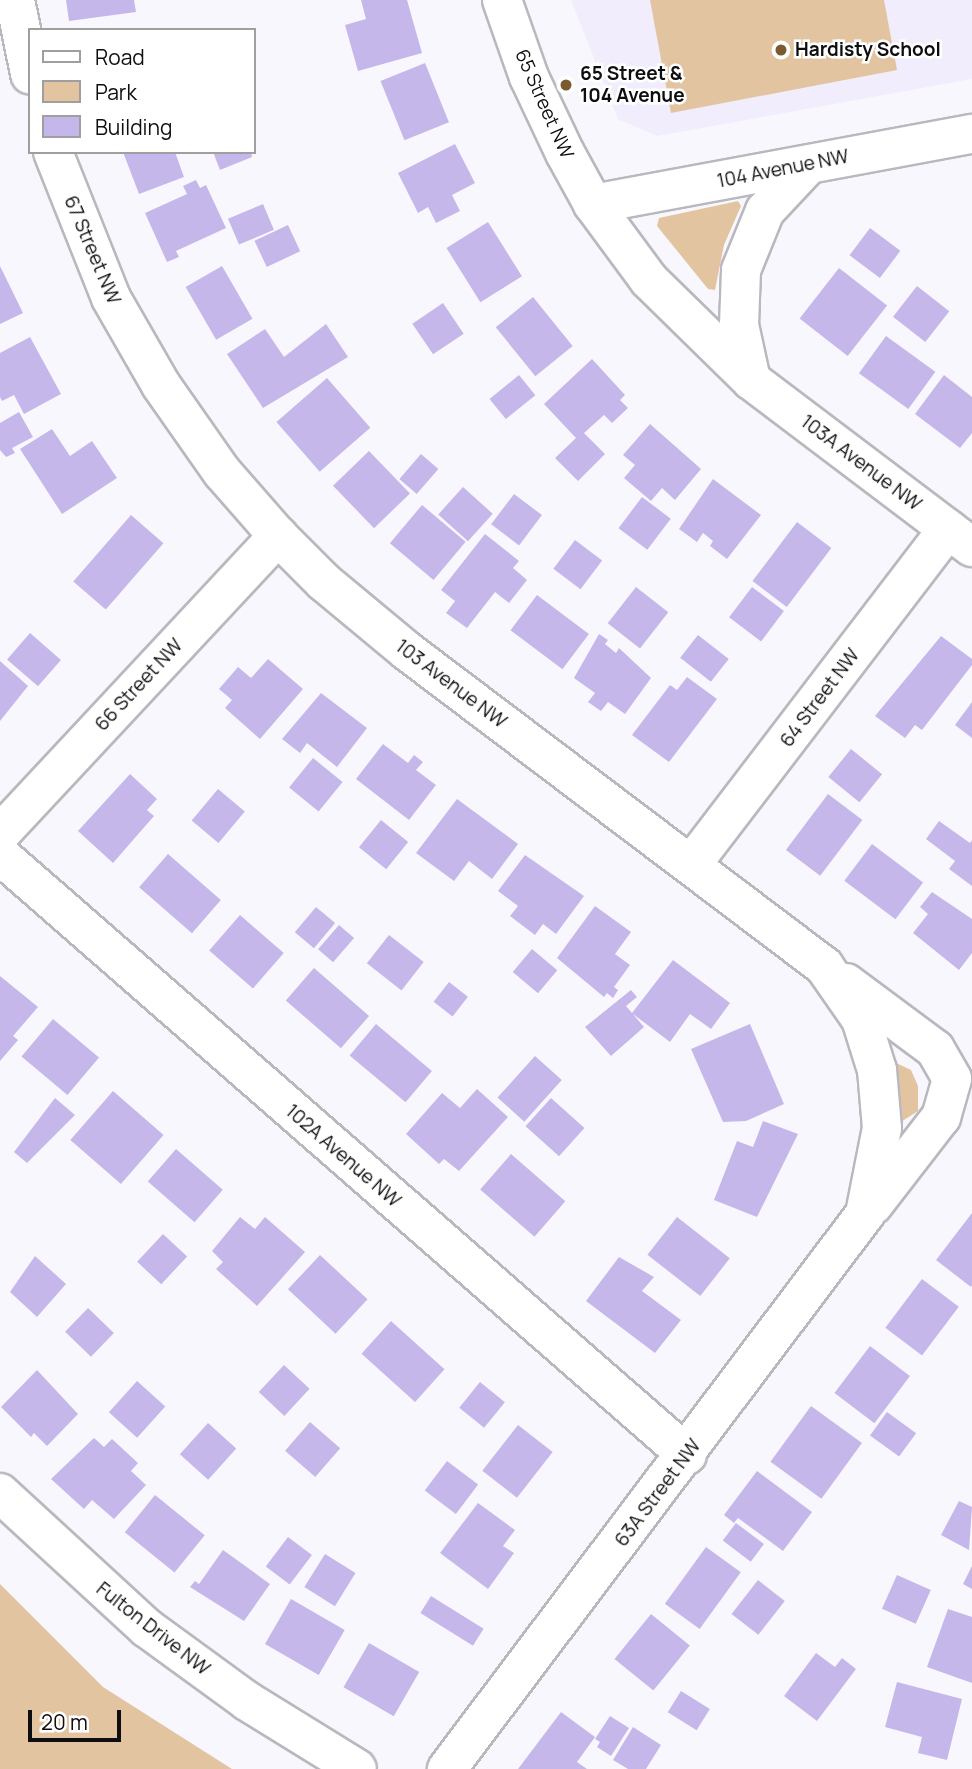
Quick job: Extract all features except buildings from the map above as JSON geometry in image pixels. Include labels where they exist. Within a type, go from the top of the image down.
[{"type":"street","points":[[15,0],[28,64]]},
{"type":"street","name":"65 Street NW","points":[[502,0],[546,114],[593,204]]},
{"type":"street","name":"104 Avenue NW","points":[[593,204],[972,134]]},
{"type":"street","name":"67 Street NW","points":[[54,154],[111,298],[137,345]]},
{"type":"street","points":[[751,380],[739,325],[741,270],[765,211],[808,165]]},
{"type":"street","name":"103A Avenue NW","points":[[593,204],[676,311],[751,380],[960,538]]},
{"type":"street","name":"103 Avenue NW","points":[[137,345],[189,427],[278,536],[397,643],[935,1049],[952,1079]]},
{"type":"street","name":"66 Street NW","points":[[0,834],[278,536]]},
{"type":"street","name":"64 Street NW","points":[[691,865],[960,538]]},
{"type":"street","name":"102A Avenue NW","points":[[0,855],[687,1455]]},
{"type":"street","name":"103 Avenue NW","points":[[824,966],[861,1019],[881,1099]]},
{"type":"street","name":"63A Street NW","points":[[447,1769],[940,1117],[952,1079]]},
{"type":"street","name":"63A Street NW","points":[[865,1214],[879,1154],[881,1099]]},
{"type":"street","name":"Fulton Drive NW","points":[[0,1493],[147,1628],[247,1700],[357,1769]]},
{"type":"shaded area","name":"Hardisty School","points":[[571,0],[972,0],[972,79],[657,136],[618,119]]},
{"type":"green space","points":[[650,0],[884,0],[897,70],[671,113]]},
{"type":"green space","points":[[738,201],[741,206],[724,245],[715,290],[708,289],[657,226],[659,218]]},
{"type":"green space","points":[[892,1061],[911,1070],[918,1086],[918,1111],[901,1122],[891,1115]]},
{"type":"green space","points":[[0,1584],[103,1687],[232,1769],[0,1769]]},
{"type":"place","name":"Hardisty School","points":[[781,50]]},
{"type":"place","name":"65 Street & 104 Avenue","points":[[566,85]]}]
